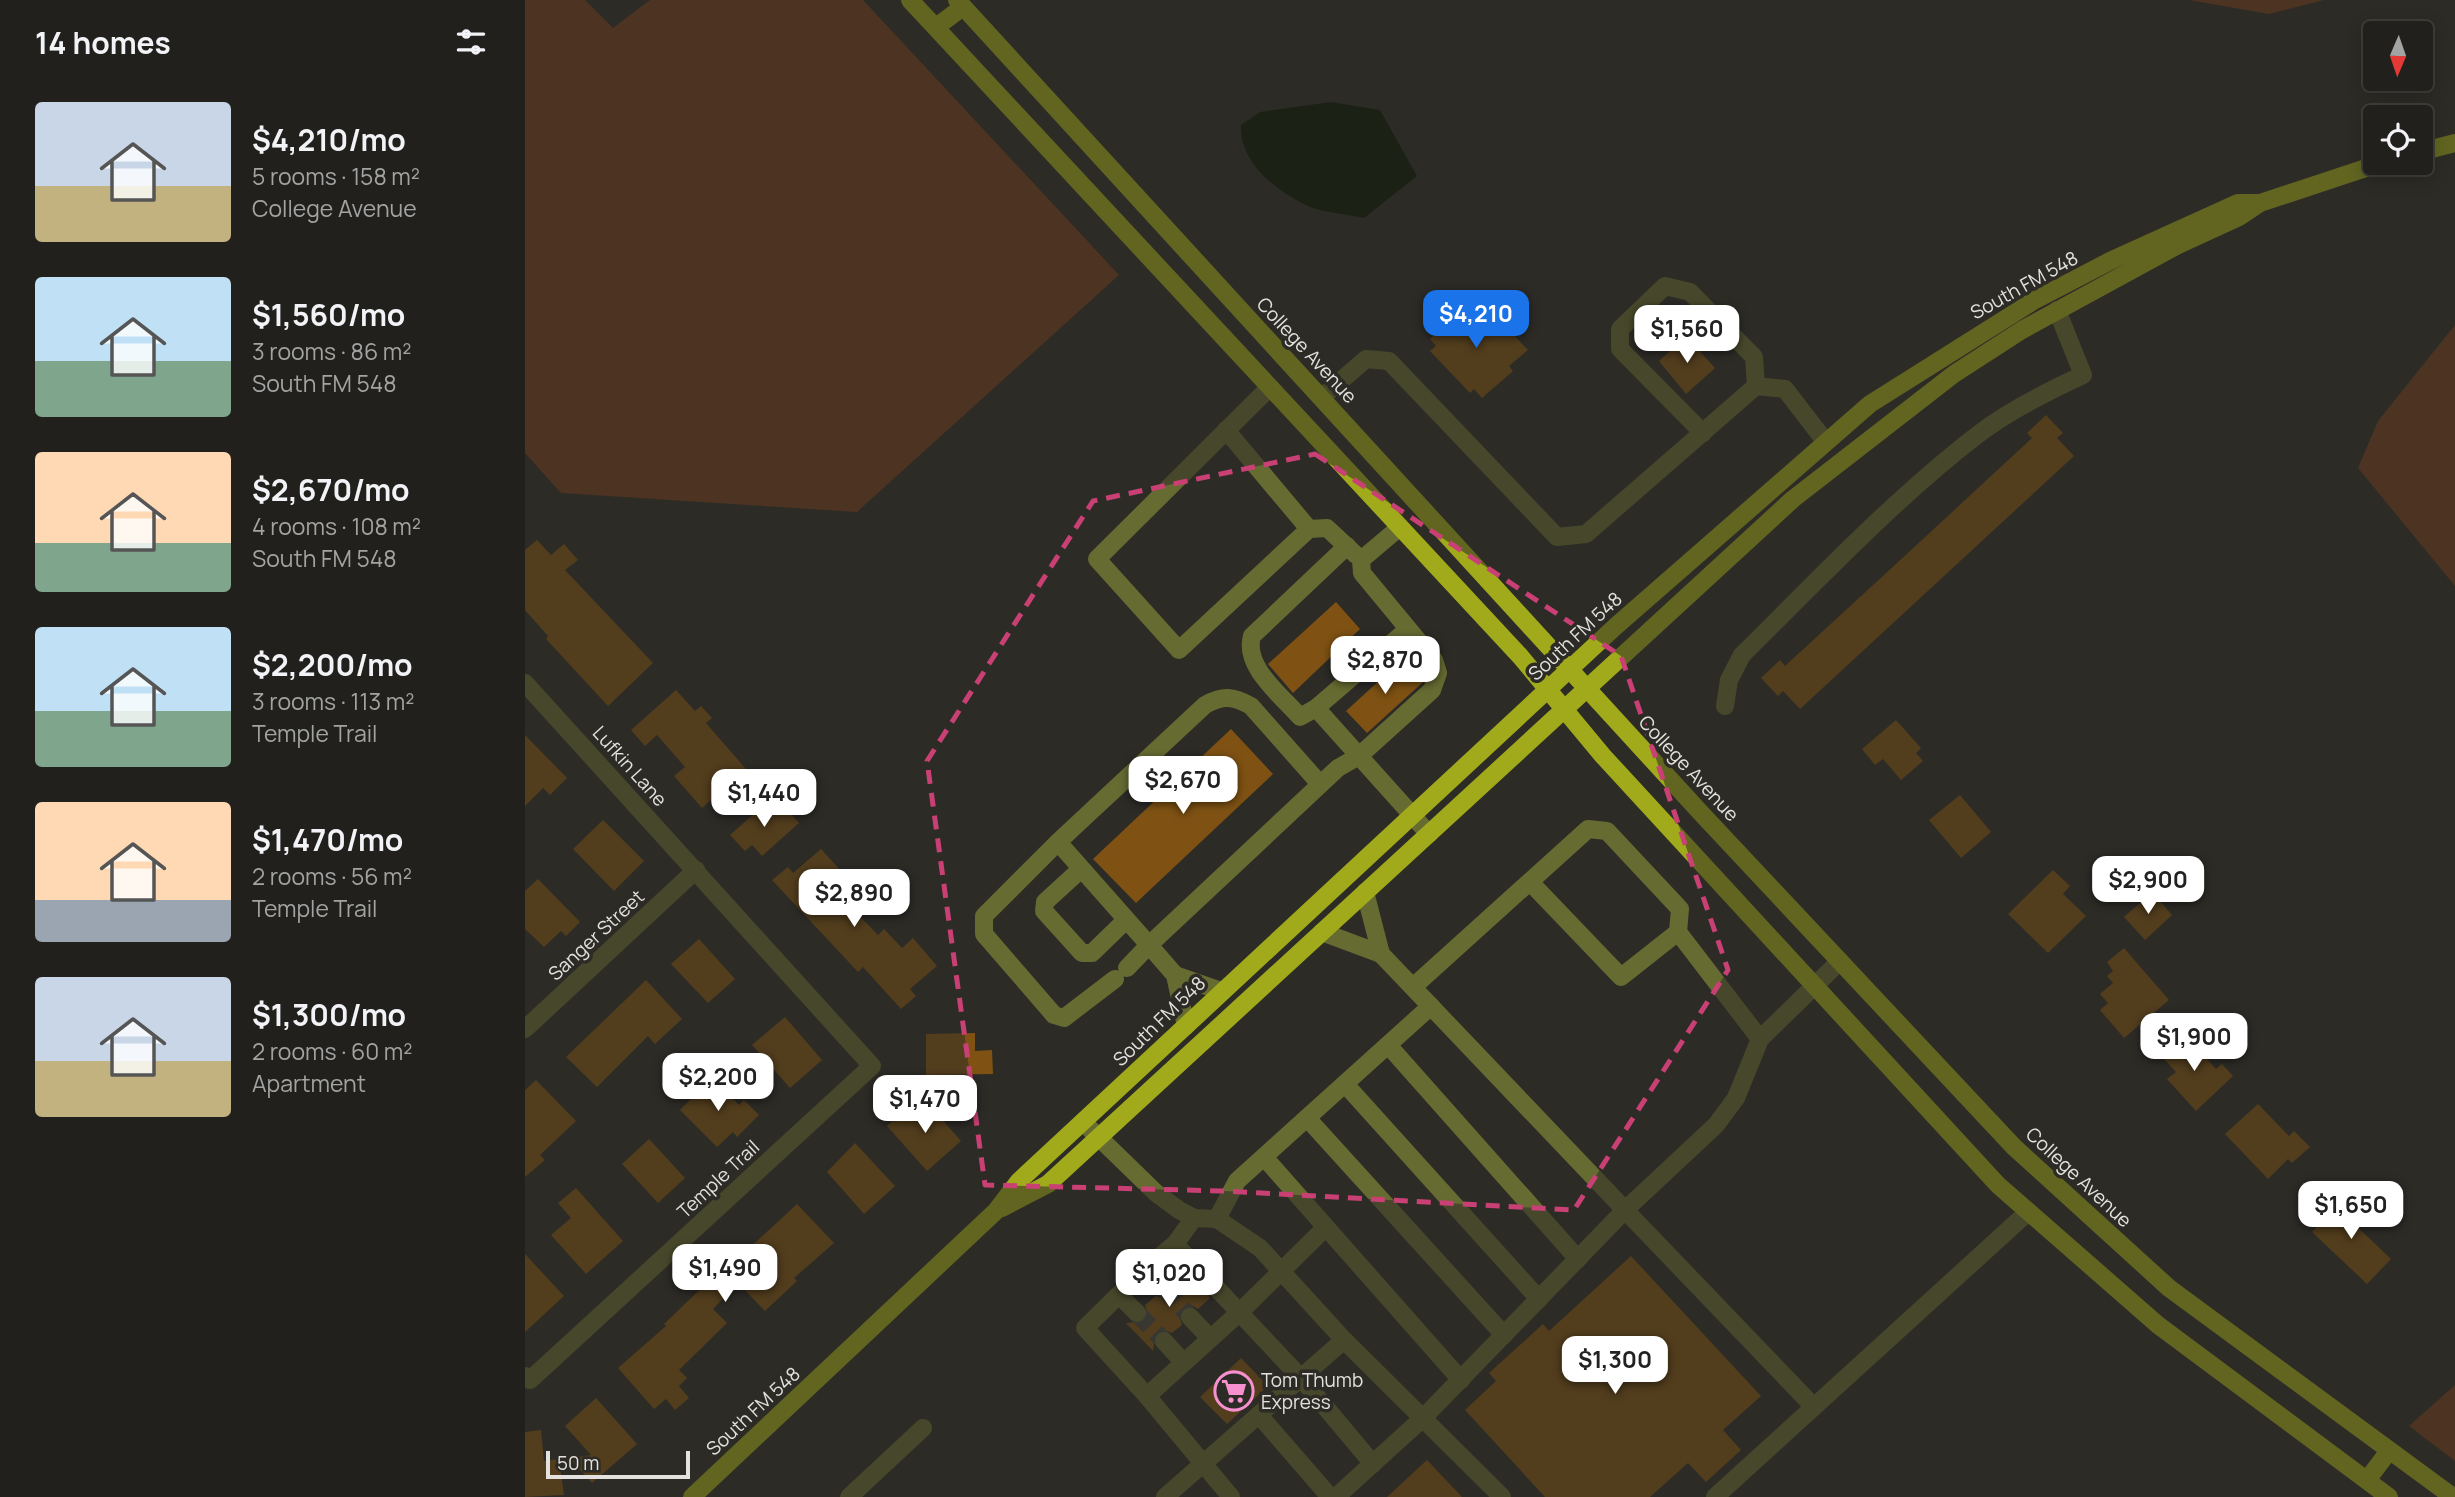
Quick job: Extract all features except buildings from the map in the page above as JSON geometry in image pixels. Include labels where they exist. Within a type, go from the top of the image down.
[{"type":"main road","points":[[910,0],[1400,527],[1998,1185],[2158,1325],[2389,1497]]},
{"type":"main road","points":[[936,27],[963,2]]},
{"type":"main road","name":"College Avenue","points":[[963,2],[1025,75],[1587,688],[1840,961],[2052,1184],[2169,1288],[2453,1497]]},
{"type":"main road","points":[[2433,149],[2455,143]]},
{"type":"main road","name":"South FM 548","points":[[996,1211],[1048,1184],[1793,499],[1864,442],[1954,374],[2057,310],[2178,244],[2239,217],[2260,203],[2363,169]]},
{"type":"main road","name":"South FM 548","points":[[692,1497],[996,1211],[1019,1181],[1221,991],[1570,669],[1825,441],[1870,404],[2035,300],[2110,261],[2238,203],[2260,203]]},
{"type":"main road","points":[[2367,1480],[2389,1451]]},
{"type":"street","points":[[1703,433],[1620,349],[1620,329],[1649,298],[1665,286],[1690,292],[1754,357],[1756,386]]},
{"type":"street","points":[[1725,706],[1729,680],[1742,655],[1873,527],[1977,435],[2040,396],[2083,375],[2057,310]]},
{"type":"street","points":[[1322,397],[1366,359],[1389,361],[1557,537],[1586,534],[1756,386],[1785,389],[1825,441]]},
{"type":"street","points":[[1270,387],[1097,559],[1179,650],[1309,529],[1328,528],[1361,560],[1366,581],[1434,660],[1438,673],[1432,690],[1359,756],[1338,768],[1121,974],[1063,1018],[1054,1016],[984,934],[984,916],[1058,842],[1205,705],[1220,697],[1236,698],[1251,706],[1320,785]]},
{"type":"street","points":[[1226,430],[1309,529]]},
{"type":"street","points":[[1361,560],[1400,527]]},
{"type":"street","points":[[1347,547],[1252,636],[1249,648],[1256,666],[1300,717],[1316,708],[1408,629]]},
{"type":"street","name":"Lufkin Lane","points":[[525,683],[872,1066]]},
{"type":"street","points":[[1316,708],[1429,834]]},
{"type":"street","points":[[1413,987],[1588,829],[1607,831],[1680,909],[1678,932],[1760,1040]]},
{"type":"street","points":[[1058,842],[1175,975],[1186,1026]]},
{"type":"street","name":"Sanger Street","points":[[525,1029],[696,870]]},
{"type":"street","points":[[1080,870],[1045,902],[1044,911],[1082,953],[1092,953],[1126,920]]},
{"type":"street","points":[[1530,882],[1621,977],[1678,932]]},
{"type":"street","points":[[1365,892],[1381,954]]},
{"type":"street","points":[[1322,932],[1381,954],[1814,1407]]},
{"type":"street","points":[[1336,1497],[1423,1418],[1625,1210],[1716,1125],[1736,1098],[1760,1040],[1840,961]]},
{"type":"street","points":[[1175,975],[1221,991]]},
{"type":"street","points":[[1217,1219],[1237,1181],[1431,1006]]},
{"type":"street","points":[[1388,1045],[1578,1259]]},
{"type":"street","name":"Temple Trail","points":[[528,1378],[872,1066]]},
{"type":"street","points":[[1345,1084],[1539,1299]]},
{"type":"street","points":[[1307,1118],[1504,1335]]},
{"type":"street","points":[[1083,1122],[1156,1194],[1194,1219],[1217,1219],[1260,1248],[1344,1340],[1502,1497]]},
{"type":"street","points":[[1264,1157],[1461,1380]]},
{"type":"street","points":[[1715,1497],[2028,1212]]},
{"type":"street","points":[[1194,1219],[1175,1244],[1146,1268],[1085,1328],[1147,1396],[1231,1497]]},
{"type":"street","points":[[1147,1396],[1240,1312],[1280,1269],[1326,1227]]},
{"type":"street","points":[[1175,1244],[1301,1378],[1373,1464]]},
{"type":"street","points":[[1146,1268],[1164,1288]]},
{"type":"street","points":[[1119,1295],[1137,1313]]},
{"type":"street","points":[[1190,1317],[1210,1338]]},
{"type":"street","points":[[1165,1497],[1344,1340]]},
{"type":"street","points":[[1164,1341],[1183,1362]]},
{"type":"street","points":[[1259,1415],[1330,1497]]},
{"type":"street","points":[[849,1497],[923,1427]]},
{"type":"highlighted area","points":[[1315,454],[1621,656],[1728,970],[1574,1210],[1225,1191],[985,1185],[927,761],[1093,501]]},
{"type":"shaded area","points":[[525,0],[585,0],[613,28],[650,0],[863,0],[1119,275],[857,512],[561,493],[525,453]]},
{"type":"shaded area","points":[[2189,0],[2324,0],[2269,14]]},
{"type":"shaded area","points":[[1331,102],[1380,110],[1417,176],[1364,218],[1316,209],[1297,201],[1262,175],[1246,152],[1242,139],[1241,125],[1260,112]]},
{"type":"shaded area","points":[[2455,325],[2455,586],[2358,468],[2378,421]]},
{"type":"shaded area","points":[[2455,1385],[2455,1461],[2409,1426]]},
{"type":"tunnel","points":[[1164,1288],[1190,1317]]},
{"type":"tunnel","points":[[1137,1313],[1164,1341]]},
{"type":"place","name":"Tom Thumb Express","points":[[1234,1391]]}]
